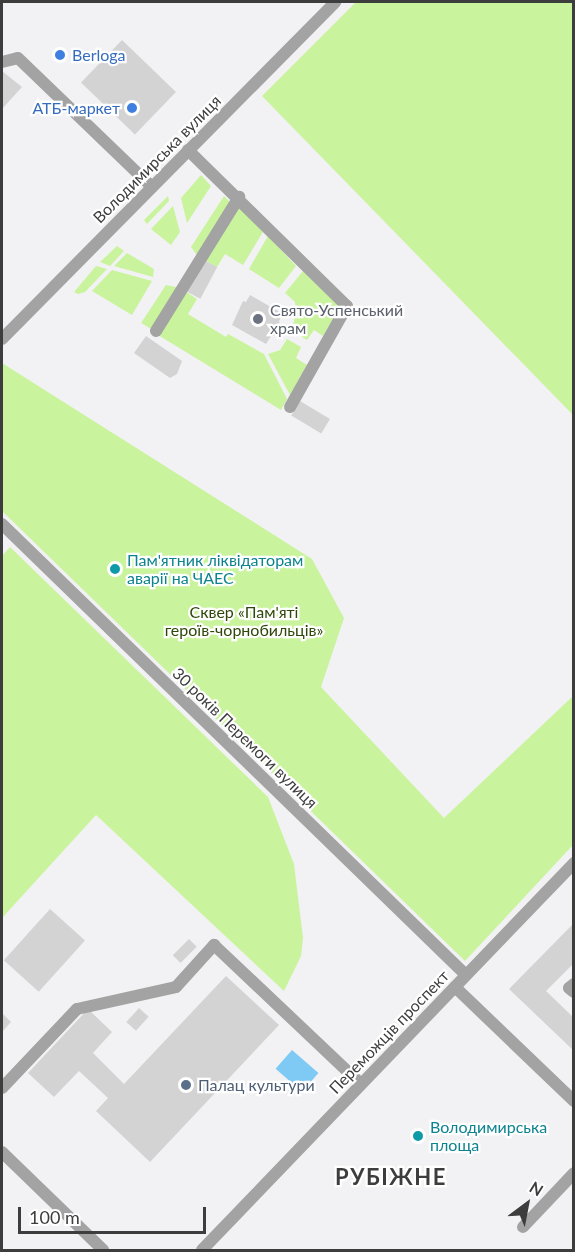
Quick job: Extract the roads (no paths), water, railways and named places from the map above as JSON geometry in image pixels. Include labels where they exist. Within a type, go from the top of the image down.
[{"type":"street","name":"Володимирська вулиця","points":[[2,339],[335,2]]},
{"type":"street","points":[[2,62],[18,58],[152,187]]},
{"type":"street","points":[[189,150],[347,306],[290,407]]},
{"type":"street","points":[[156,331],[239,197]]},
{"type":"street","name":"30 років Перемоги вулиця","points":[[2,524],[466,975]]},
{"type":"street","name":"Переможців проспект","points":[[202,1251],[573,863]]},
{"type":"street","points":[[2,1089],[77,1009],[176,987],[214,945],[362,1084]]},
{"type":"street","points":[[573,984],[569,988],[573,993]]},
{"type":"street","points":[[455,987],[573,1101]]},
{"type":"street","points":[[2,1152],[103,1251]]},
{"type":"street","points":[[523,1227],[573,1173]]},
{"type":"water","points":[[292,1050],[318,1073],[302,1092],[276,1069]]},
{"type":"place","name":"Berloga","points":[[60,55]]},
{"type":"place","name":"АТБ-маркет","points":[[132,108]]},
{"type":"place","name":"Свято-Успенський храм","points":[[258,319]]},
{"type":"place","name":"Пам'ятник ліквідаторам аварії на ЧАЕС","points":[[115,569]]},
{"type":"place","name":"Палац культури","points":[[186,1085]]},
{"type":"place","name":"Володимирська площа","points":[[418,1136]]},
{"type":"district","name":"РУБІЖНЕ","points":[[391,1177]]},
{"type":"park label","name":"Сквер «Пам'яті героїв-чорнобильців»","points":[[244,621]]}]
